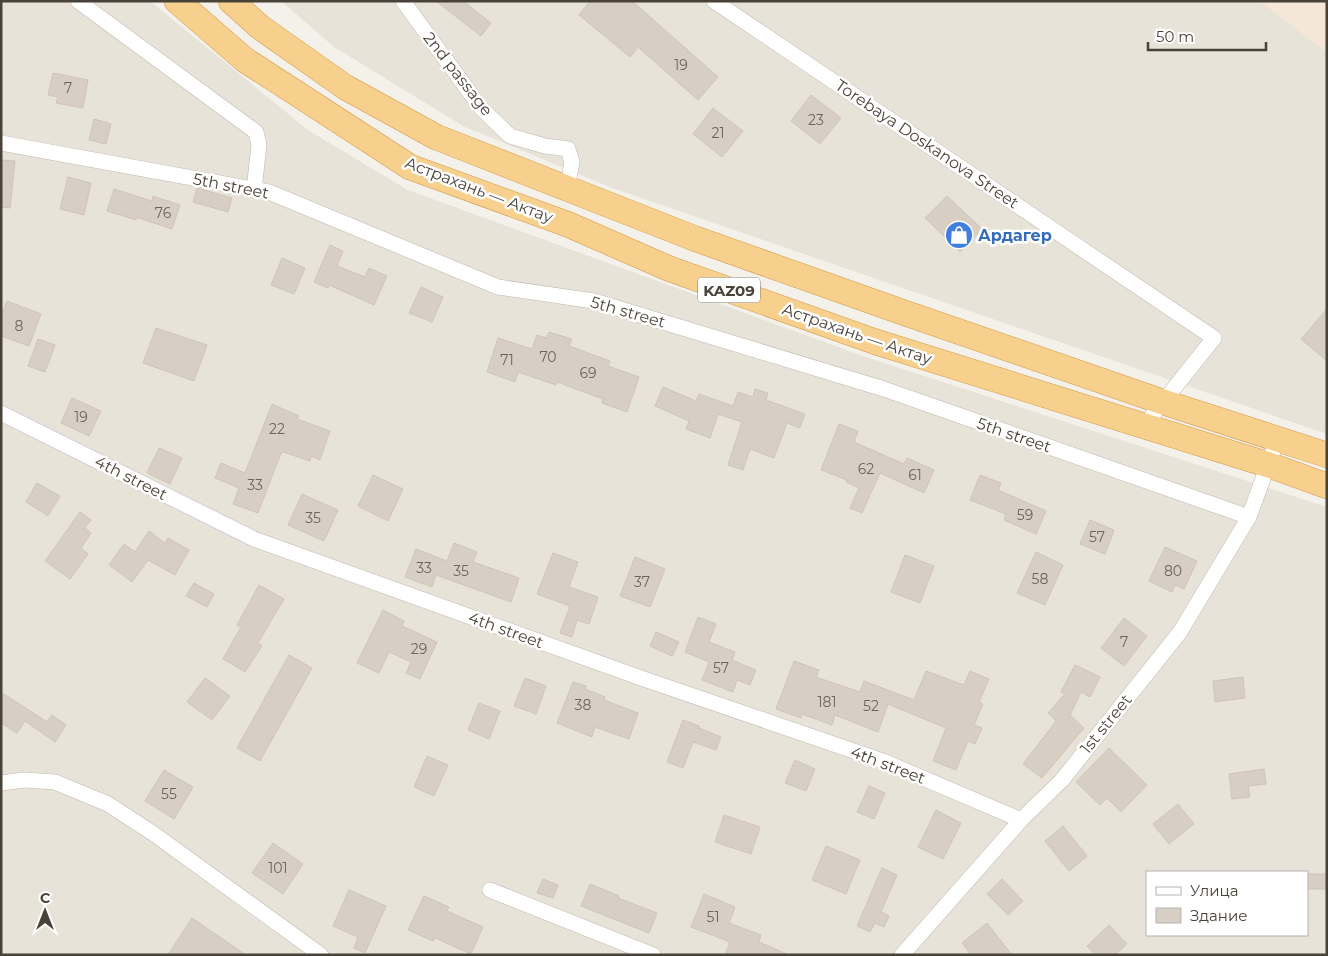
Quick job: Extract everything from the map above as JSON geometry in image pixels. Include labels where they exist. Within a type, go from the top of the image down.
[{"type":"highway","name":"Астрахань — Актау","points":[[176,1],[246,60],[410,167],[567,224],[670,269],[876,342],[1269,465],[1327,486]]},
{"type":"highway","name":"Астрахань — Актау","points":[[231,1],[260,27],[345,87],[436,137],[714,246],[1163,402],[1327,455]]},
{"type":"street","points":[[78,1],[256,132],[259,145],[254,190]]},
{"type":"street","name":"2nd passage","points":[[402,1],[481,108],[510,136],[545,146],[568,149],[572,162],[567,188]]},
{"type":"street","name":"Torebaya Doskanova Street","points":[[714,1],[1214,338],[1163,402]]},
{"type":"street","name":"5th street","points":[[1,143],[269,192],[498,287],[594,301],[875,386],[1249,517]]},
{"type":"street","points":[[1144,426],[1163,402]]},
{"type":"street","name":"4th street","points":[[1,413],[254,539],[632,675],[883,761],[1021,820]]},
{"type":"street","name":"1st street","points":[[902,955],[1021,820],[1062,780],[1180,632],[1249,517],[1277,440]]},
{"type":"street","points":[[1,783],[24,780],[55,782],[108,804],[154,834],[321,955]]},
{"type":"street","points":[[490,890],[653,955]]},
{"type":"shaded area","points":[[1,1],[150,1],[308,130],[408,190],[863,356],[1327,507],[1327,955],[1,955]]},
{"type":"shaded area","points":[[281,1],[1327,1],[1327,434],[612,188],[463,126],[334,47]]},
{"type":"shaded area","points":[[1260,1],[1327,1],[1327,53]]},
{"type":"building","points":[[436,1],[463,1],[491,23],[481,36]]},
{"type":"building","points":[[590,1],[632,1],[718,77],[698,100],[638,47],[630,57],[579,15]]},
{"type":"building","points":[[53,73],[88,80],[83,108],[56,103],[58,97],[48,95]]},
{"type":"building","points":[[811,95],[841,118],[820,144],[791,121]]},
{"type":"building","points":[[713,108],[743,131],[722,157],[693,134]]},
{"type":"building","points":[[94,119],[111,124],[106,144],[89,140]]},
{"type":"building","points":[[1,160],[15,161],[10,208],[1,207]]},
{"type":"building","points":[[68,177],[91,183],[84,215],[60,209]]},
{"type":"building","points":[[197,188],[232,198],[228,212],[193,202]]},
{"type":"building","points":[[114,189],[152,201],[153,196],[180,205],[172,229],[136,217],[136,220],[107,211]]},
{"type":"building","points":[[947,196],[982,229],[960,252],[925,218]]},
{"type":"building","points":[[330,245],[343,251],[337,266],[365,277],[369,268],[387,276],[374,305],[329,285],[328,288],[314,282]]},
{"type":"building","points":[[282,258],[305,268],[294,294],[271,285]]},
{"type":"building","points":[[421,287],[443,297],[432,322],[409,313]]},
{"type":"building","points":[[7,301],[41,314],[29,346],[1,336],[1,316]]},
{"type":"building","points":[[1327,309],[1327,361],[1301,339]]},
{"type":"building","points":[[156,328],[207,345],[194,381],[143,363]]},
{"type":"building","points":[[549,332],[572,339],[569,346],[610,361],[608,366],[639,377],[627,412],[602,403],[603,399],[557,382],[556,385],[518,372],[515,382],[487,372],[498,338],[532,349],[537,335],[546,338]]},
{"type":"building","points":[[38,339],[55,345],[45,372],[28,366]]},
{"type":"building","points":[[663,387],[696,401],[699,394],[733,406],[738,392],[753,397],[755,389],[768,393],[766,400],[805,414],[800,428],[787,423],[774,458],[750,449],[743,470],[728,465],[742,422],[718,414],[710,438],[686,429],[689,421],[655,406]]},
{"type":"building","points":[[72,398],[101,411],[89,436],[61,423]]},
{"type":"building","points":[[272,404],[299,416],[297,419],[330,431],[320,460],[311,456],[310,461],[281,453],[258,513],[233,504],[239,488],[215,478],[221,463],[245,473]]},
{"type":"building","points":[[839,424],[858,431],[854,442],[904,464],[907,458],[934,470],[924,493],[880,473],[862,513],[850,508],[859,488],[846,482],[847,480],[821,470]]},
{"type":"building","points":[[159,448],[182,458],[170,484],[147,473]]},
{"type":"building","points":[[373,475],[403,489],[388,521],[358,506]]},
{"type":"building","points":[[980,475],[1001,483],[998,490],[1046,511],[1036,534],[1004,520],[1006,514],[970,500]]},
{"type":"building","points":[[37,483],[60,496],[48,516],[26,502]]},
{"type":"building","points":[[302,494],[338,510],[324,541],[288,525]]},
{"type":"building","points":[[80,512],[91,520],[85,528],[91,533],[81,548],[88,554],[70,579],[45,561]]},
{"type":"building","points":[[1090,520],[1114,530],[1105,554],[1080,544]]},
{"type":"building","points":[[149,531],[165,543],[168,538],[189,550],[175,575],[148,560],[132,582],[109,565],[124,544],[135,552]]},
{"type":"building","points":[[454,543],[477,552],[473,562],[519,578],[511,602],[436,575],[432,587],[405,577],[416,549],[447,561]]},
{"type":"building","points":[[1165,547],[1197,561],[1184,589],[1175,585],[1172,592],[1149,581]]},
{"type":"building","points":[[1036,552],[1063,565],[1045,605],[1017,593]]},
{"type":"building","points":[[553,553],[578,562],[569,587],[598,597],[589,624],[577,620],[572,637],[560,633],[570,606],[537,594]]},
{"type":"building","points":[[905,555],[934,566],[920,603],[891,592]]},
{"type":"building","points":[[635,557],[665,569],[650,607],[620,596]]},
{"type":"building","points":[[194,583],[214,594],[207,607],[186,596]]},
{"type":"building","points":[[259,585],[284,599],[258,643],[262,646],[245,672],[223,659],[241,627],[237,625]]},
{"type":"building","points":[[383,610],[404,621],[402,626],[437,642],[420,679],[406,673],[411,662],[389,652],[379,673],[357,663]]},
{"type":"building","points":[[698,617],[716,624],[709,642],[735,652],[732,660],[756,670],[750,685],[737,680],[733,692],[702,680],[709,662],[685,652]]},
{"type":"building","points":[[1124,618],[1147,636],[1124,666],[1101,648]]},
{"type":"building","points":[[656,632],[679,642],[672,656],[650,646]]},
{"type":"building","points":[[289,655],[312,668],[260,761],[237,748]]},
{"type":"building","points":[[794,661],[819,670],[816,677],[860,692],[864,681],[914,700],[926,671],[964,685],[970,671],[989,679],[979,702],[983,704],[974,725],[982,728],[975,744],[968,741],[956,770],[933,761],[946,728],[888,704],[878,732],[835,715],[832,725],[802,714],[801,718],[776,709]]},
{"type":"building","points":[[1075,665],[1100,677],[1090,697],[1081,692],[1070,715],[1084,728],[1042,778],[1023,764],[1056,721],[1048,713],[1065,694],[1061,692]]},
{"type":"building","points":[[1243,677],[1245,698],[1215,702],[1213,681]]},
{"type":"building","points":[[205,678],[230,696],[212,720],[187,702]]},
{"type":"building","points":[[525,678],[546,686],[536,714],[514,706]]},
{"type":"building","points":[[573,682],[586,686],[585,689],[605,697],[604,700],[638,713],[629,739],[595,727],[592,737],[557,723]]},
{"type":"building","points":[[4,694],[47,722],[52,715],[66,725],[55,742],[25,721],[17,733],[1,723],[1,710],[3,706],[1,705],[1,698]]},
{"type":"building","points":[[479,703],[500,711],[489,739],[468,730]]},
{"type":"building","points":[[683,720],[721,737],[716,750],[693,742],[683,768],[667,762]]},
{"type":"building","points":[[1109,748],[1147,785],[1121,812],[1107,798],[1100,805],[1076,782]]},
{"type":"building","points":[[427,756],[448,765],[434,796],[414,787]]},
{"type":"building","points":[[795,760],[815,769],[806,791],[785,783]]},
{"type":"building","points":[[1264,769],[1266,784],[1248,786],[1250,797],[1232,799],[1229,774]]},
{"type":"building","points":[[164,770],[193,787],[174,819],[145,801]]},
{"type":"building","points":[[869,786],[885,793],[874,819],[857,812]]},
{"type":"building","points":[[1178,804],[1194,824],[1169,844],[1153,824]]},
{"type":"building","points":[[936,810],[961,823],[943,859],[918,847]]},
{"type":"building","points":[[724,815],[760,827],[751,854],[715,842]]},
{"type":"building","points":[[1063,826],[1087,856],[1069,871],[1045,841]]},
{"type":"building","points":[[273,843],[303,864],[283,894],[252,873]]},
{"type":"building","points":[[826,846],[860,860],[846,894],[812,880]]},
{"type":"building","points":[[882,868],[897,875],[881,912],[889,916],[884,927],[875,923],[870,932],[857,926]]},
{"type":"building","points":[[1308,874],[1327,874],[1327,889],[1308,889]]},
{"type":"building","points":[[543,879],[558,885],[553,898],[537,893]]},
{"type":"building","points":[[1002,879],[1023,901],[1008,915],[987,894]]},
{"type":"building","points":[[590,884],[619,896],[618,898],[657,913],[649,933],[581,906]]},
{"type":"building","points":[[349,890],[386,906],[365,953],[354,948],[358,937],[333,926]]},
{"type":"building","points":[[704,894],[735,907],[729,923],[761,935],[759,942],[789,955],[725,955],[730,942],[691,927]]},
{"type":"building","points":[[424,896],[449,907],[447,911],[483,927],[471,954],[435,938],[433,941],[408,930]]},
{"type":"building","points":[[192,918],[246,955],[168,955]]},
{"type":"building","points":[[987,923],[1012,955],[971,955],[962,943]]},
{"type":"building","points":[[1109,925],[1127,944],[1115,955],[1095,955],[1087,946]]},
{"type":"place","name":"Ардагер","points":[[959,235]]}]
